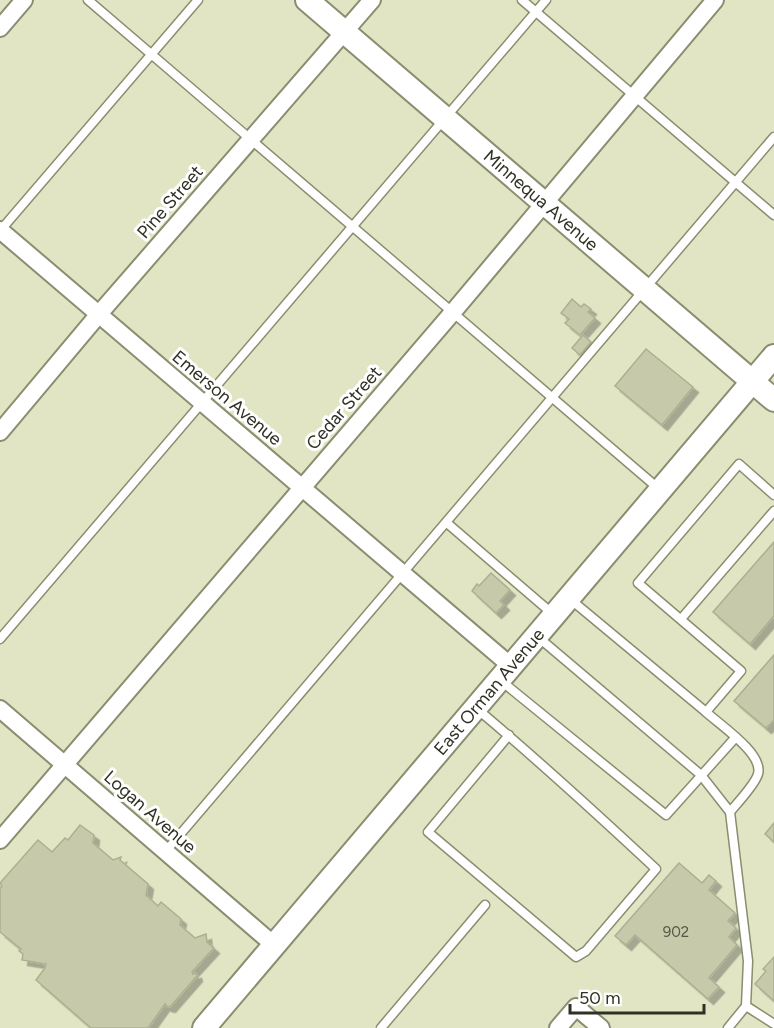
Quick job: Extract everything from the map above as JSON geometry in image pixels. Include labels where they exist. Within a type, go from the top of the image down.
[{"type":"street","points":[[0,28],[24,0]]},
{"type":"street","name":"Minnequa Avenue","points":[[307,0],[774,400]]},
{"type":"street","name":"Pine Street","points":[[0,432],[99,314],[372,0]]},
{"type":"street","name":"Cedar Street","points":[[0,840],[453,312],[715,0]]},
{"type":"street","name":"Emerson Avenue","points":[[0,230],[403,574],[505,673]]},
{"type":"street","name":"East Orman Avenue","points":[[204,1028],[774,356]]},
{"type":"street","name":"Logan Avenue","points":[[0,709],[274,945]]},
{"type":"street","points":[[558,1028],[576,1007],[601,1028]]},
{"type":"lane","points":[[88,0],[660,490]]},
{"type":"lane","points":[[0,230],[198,0]]},
{"type":"lane","points":[[522,0],[774,215]]},
{"type":"lane","points":[[0,639],[546,0]]},
{"type":"lane","points":[[166,851],[774,137]]},
{"type":"lane","points":[[706,712],[741,671],[638,583],[739,464],[774,495]]},
{"type":"lane","points":[[681,619],[774,512]]},
{"type":"lane","points":[[447,523],[706,712],[754,754],[759,766],[757,776],[730,812]]},
{"type":"lane","points":[[537,636],[701,775],[730,812],[748,961],[746,1006],[728,1028]]},
{"type":"lane","points":[[505,673],[666,815],[735,738]]},
{"type":"lane","points":[[476,708],[509,735],[569,786],[656,869],[586,951],[576,957],[429,832],[509,735]]},
{"type":"lane","points":[[381,1028],[485,905]]},
{"type":"lane","points":[[746,1006],[774,1024]]},
{"type":"building","points":[[572,299],[581,307],[584,304],[591,309],[588,312],[595,318],[580,335],[565,323],[569,319],[561,313]]},
{"type":"building","points":[[583,335],[591,342],[580,355],[572,348]]},
{"type":"building","points":[[646,349],[693,387],[662,425],[615,386]]},
{"type":"building","points":[[774,542],[774,616],[750,644],[713,612]]},
{"type":"building","points":[[491,573],[510,590],[500,601],[504,605],[496,613],[472,591]]},
{"type":"building","points":[[774,655],[774,720],[766,728],[734,701]]},
{"type":"building","points":[[774,823],[774,842],[765,834]]},
{"type":"building","points":[[80,825],[94,835],[93,843],[113,860],[121,857],[120,860],[148,884],[146,895],[158,906],[161,902],[181,919],[180,925],[195,938],[206,934],[207,942],[214,948],[192,972],[197,976],[170,1007],[165,1004],[148,1028],[91,1028],[36,980],[46,964],[22,960],[23,954],[19,951],[21,949],[0,932],[0,888],[2,886],[0,883],[38,840],[52,852],[65,838],[68,840]]},
{"type":"building","points":[[679,863],[702,883],[709,875],[716,881],[709,890],[735,913],[728,921],[736,928],[729,937],[737,945],[709,978],[719,987],[708,999],[635,935],[626,945],[615,936]]},
{"type":"building","points":[[774,957],[774,1001],[755,984],[766,971],[763,969]]}]
